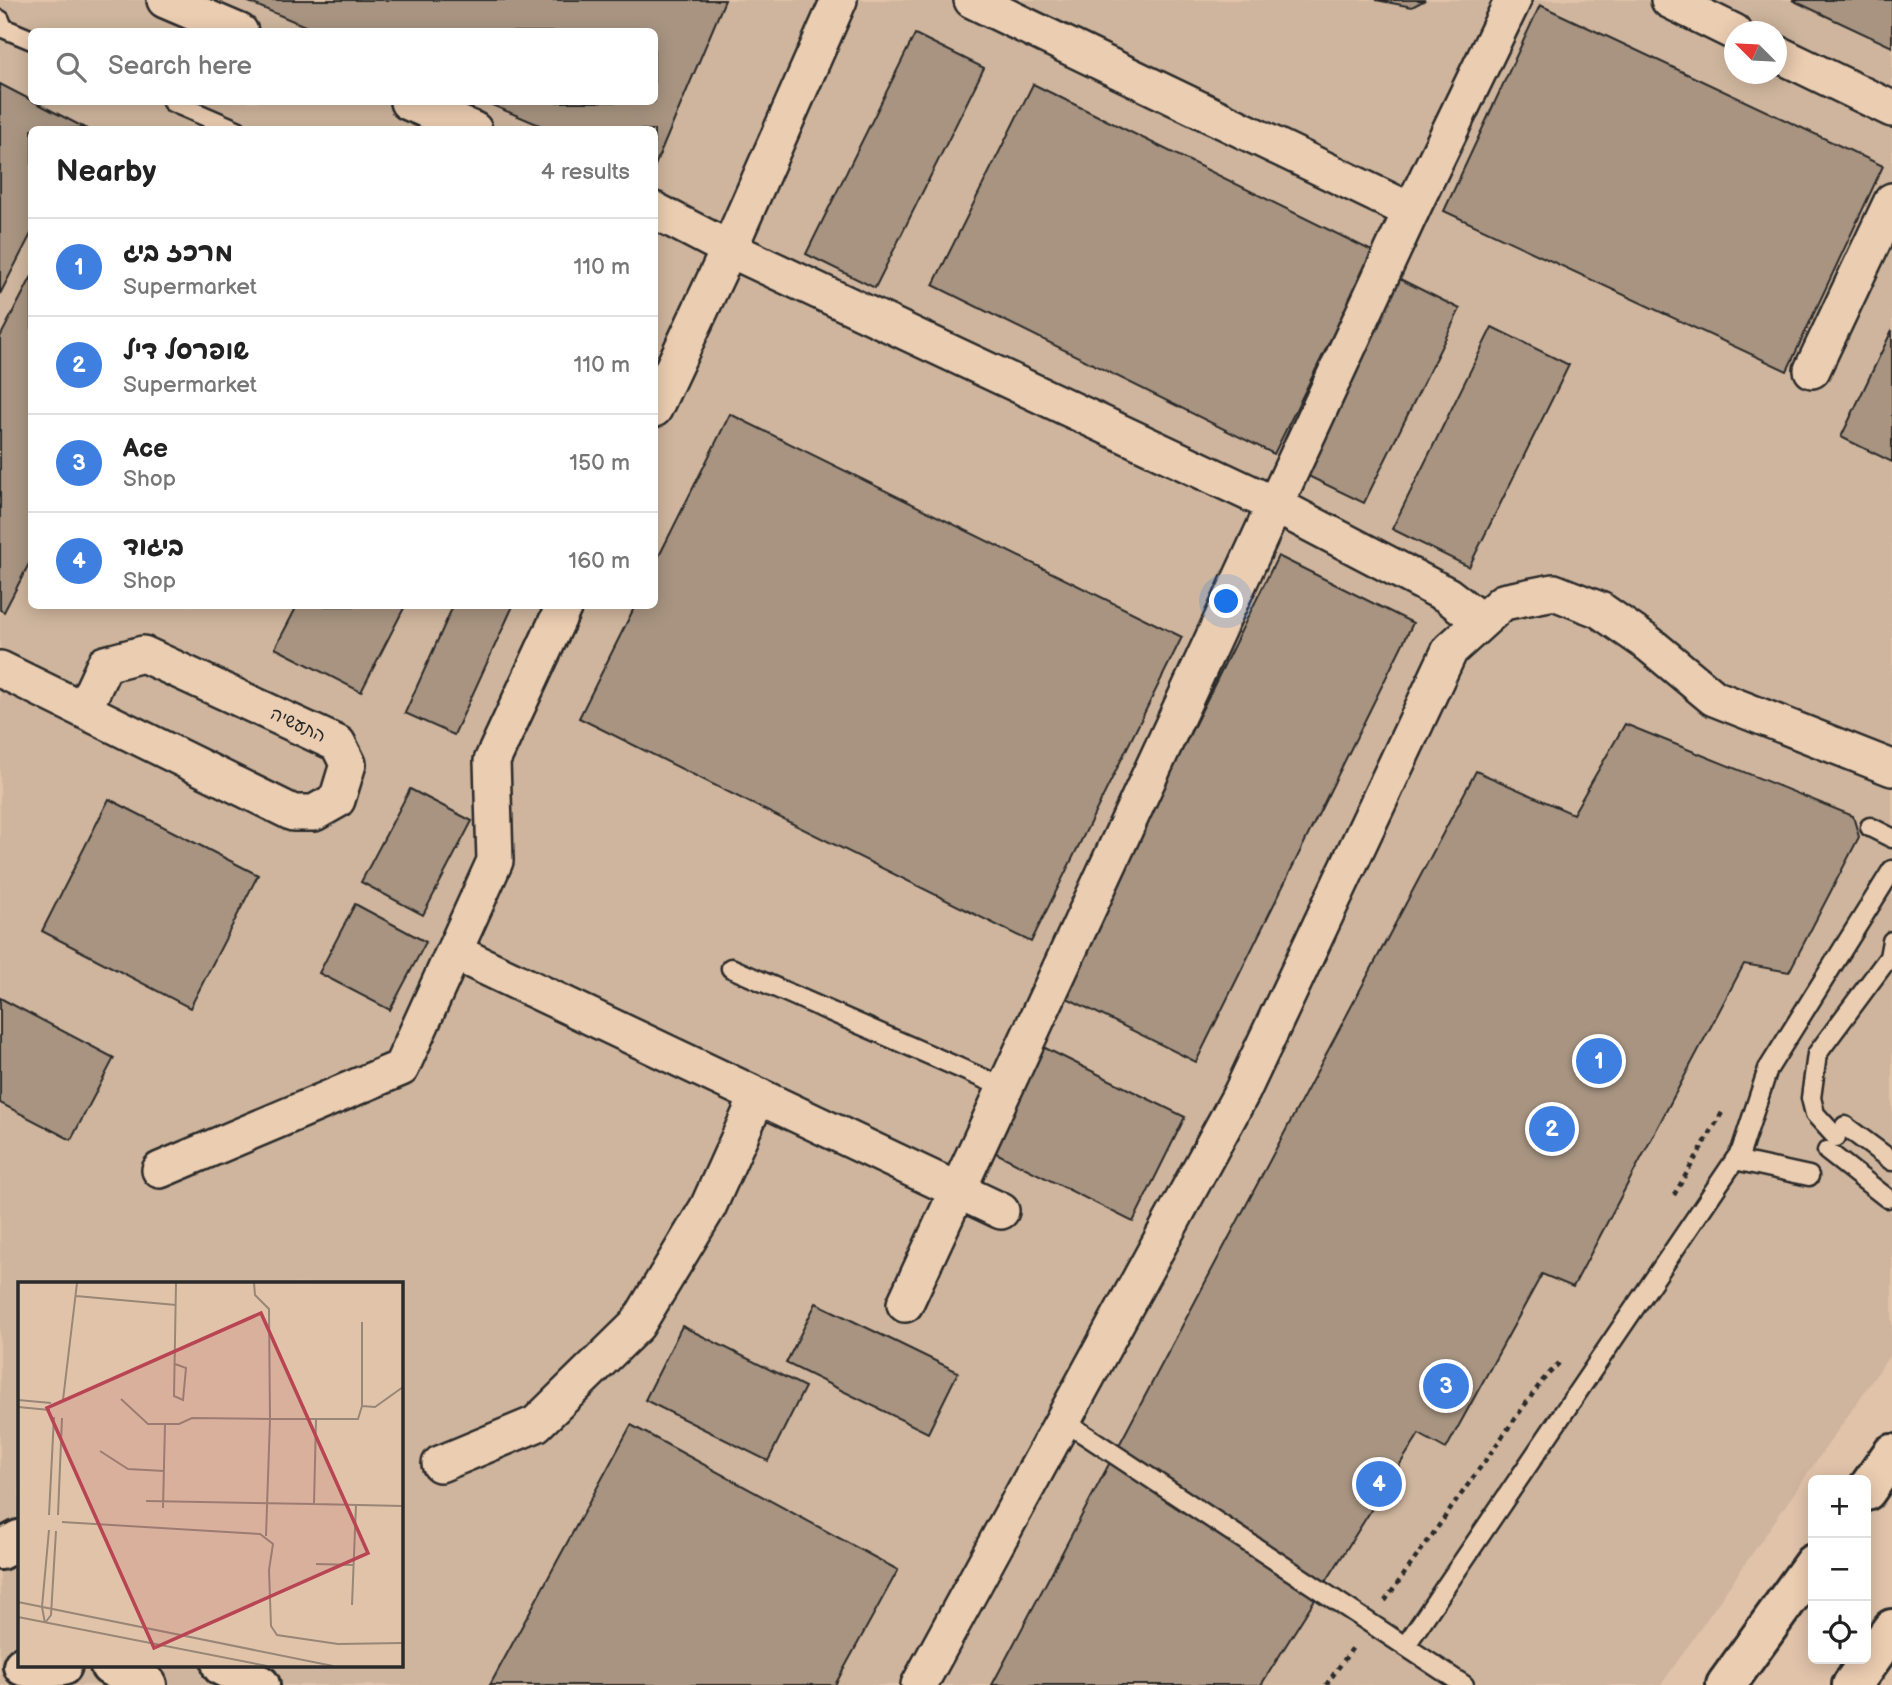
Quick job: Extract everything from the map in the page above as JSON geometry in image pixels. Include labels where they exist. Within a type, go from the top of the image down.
[{"type":"main road","points":[[1871,1483],[1892,1454]]},
{"type":"main road","points":[[0,1550],[18,1541]]},
{"type":"main road","points":[[1726,1685],[1808,1571]]},
{"type":"main road","points":[[1852,1685],[1892,1629]]},
{"type":"main road","points":[[0,1654],[18,1663]]},
{"type":"main road","points":[[12,1685],[20,1668]]},
{"type":"main road","points":[[29,1668],[48,1668]]},
{"type":"main road","points":[[114,1668],[146,1685]]},
{"type":"main road","points":[[226,1668],[260,1685]]},
{"type":"street","points":[[165,0],[231,28]]},
{"type":"street","points":[[658,400],[729,249],[839,0]]},
{"type":"street","points":[[972,0],[1411,211]]},
{"type":"street","points":[[905,1304],[1003,1087],[1411,211],[1513,0]]},
{"type":"street","points":[[1669,0],[1724,27]]},
{"type":"street","points":[[1787,57],[1892,109]]},
{"type":"street","points":[[415,105],[465,126]]},
{"type":"street","points":[[1812,370],[1892,201]]},
{"type":"street","points":[[658,212],[729,249],[1275,505],[1447,595],[1481,621]]},
{"type":"street","points":[[919,1685],[1242,1092],[1450,650],[1503,602],[1554,592],[1600,610],[1648,644],[1714,698],[1892,768]]},
{"type":"street","points":[[160,1170],[401,1068],[495,861],[492,761],[563,609]]},
{"type":"street","name":"התעשיה","points":[[0,669],[293,813],[314,813],[337,800],[348,764],[338,744],[143,654],[105,664],[84,709]]},
{"type":"street","points":[[454,952],[1001,1211]]},
{"type":"street","points":[[440,1464],[536,1424],[637,1325],[708,1207],[758,1096]]},
{"type":"lane","points":[[0,20],[3,28],[28,38]]},
{"type":"lane","points":[[179,105],[228,126]]},
{"type":"lane","points":[[1870,827],[1892,838]]},
{"type":"lane","points":[[1406,1646],[1741,1151],[1769,1069],[1892,870]]},
{"type":"lane","points":[[1887,1198],[1815,1114],[1811,1098],[1817,1054],[1889,957],[1892,941]]},
{"type":"lane","points":[[731,968],[1003,1087]]},
{"type":"lane","points":[[1836,1138],[1892,1161]]},
{"type":"lane","points":[[1735,1160],[1809,1176]]},
{"type":"lane","points":[[1064,1421],[1371,1621],[1464,1685]]},
{"type":"path","points":[[1670,1202],[1725,1107]]},
{"type":"path","points":[[1326,1685],[1542,1381],[1567,1355]]},
{"type":"shaded area","points":[[0,0],[1892,0],[1892,1352],[1661,1685],[0,1685]]},
{"type":"building","points":[[244,0],[725,0],[658,159],[658,126],[542,126],[492,105],[658,105],[658,28],[310,28]]},
{"type":"building","points":[[1376,0],[1425,0],[1412,7]]},
{"type":"building","points":[[1792,0],[1892,0],[1892,47]]},
{"type":"building","points":[[1540,5],[1883,166],[1787,371],[1444,211]]},
{"type":"building","points":[[915,34],[984,68],[875,288],[806,254]]},
{"type":"building","points":[[0,84],[28,98],[28,105],[41,105],[81,126],[28,126],[28,240],[0,294]]},
{"type":"building","points":[[1033,84],[1374,252],[1274,454],[933,285]]},
{"type":"building","points":[[1396,277],[1460,309],[1364,503],[1300,472]]},
{"type":"building","points":[[28,284],[28,566],[4,612],[0,610],[0,337]]},
{"type":"building","points":[[1492,327],[1569,365],[1469,567],[1392,529]]},
{"type":"building","points":[[1892,330],[1892,462],[1841,437]]},
{"type":"building","points":[[730,414],[1182,637],[1031,942],[579,718],[634,609],[658,609],[658,558]]},
{"type":"building","points":[[1278,556],[1413,623],[1196,1062],[1061,995]]},
{"type":"building","points":[[295,609],[403,609],[361,692],[275,648]]},
{"type":"building","points":[[452,609],[512,609],[454,735],[405,713]]},
{"type":"building","points":[[1625,724],[1853,816],[1859,837],[1789,972],[1744,964],[1573,1287],[1542,1274],[1446,1449],[1419,1434],[1261,1685],[992,1685],[1476,771],[1573,814]]},
{"type":"building","points":[[410,789],[472,821],[423,915],[361,882]]},
{"type":"building","points":[[109,799],[258,875],[190,1008],[42,931]]},
{"type":"building","points":[[355,904],[426,942],[390,1010],[319,973]]},
{"type":"building","points":[[0,998],[114,1058],[71,1140],[0,1103]]},
{"type":"building","points":[[1039,1045],[1185,1117],[1133,1222],[988,1149]]},
{"type":"building","points":[[816,1303],[958,1372],[928,1433],[786,1363]]},
{"type":"building","points":[[682,1326],[805,1387],[768,1461],[645,1400]]},
{"type":"building","points":[[631,1425],[898,1570],[835,1685],[490,1685]]},
{"type":"place","name":"מרכז ביג","points":[[1599,1061]]},
{"type":"place","name":"שופרסל דיל","points":[[1552,1129]]},
{"type":"place","name":"Ace","points":[[1446,1386]]},
{"type":"place","name":"ביגוד","points":[[1379,1484]]}]
